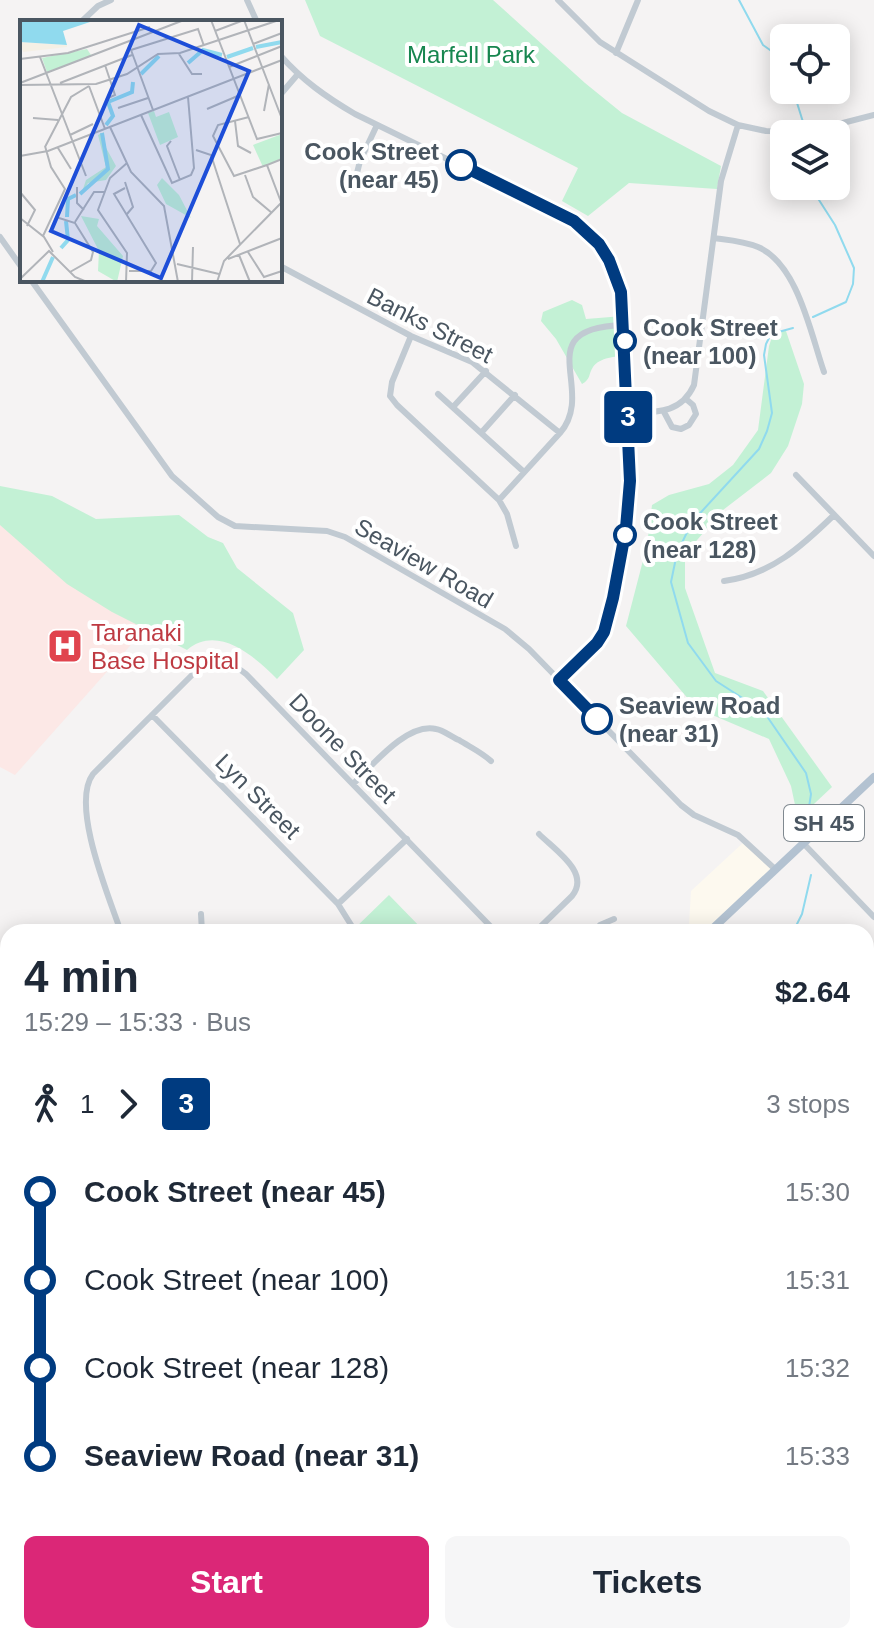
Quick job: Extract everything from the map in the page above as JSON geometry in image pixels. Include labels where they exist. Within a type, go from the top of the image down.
[{"type":"main road","name":"SH 45","points":[[717,924],[874,777]]},
{"type":"street","points":[[83,20],[98,6],[111,0]]},
{"type":"street","points":[[247,0],[256,20]]},
{"type":"street","points":[[558,0],[600,42],[709,111],[738,125],[795,133],[874,115]]},
{"type":"street","points":[[616,53],[638,0]]},
{"type":"street","points":[[282,57],[327,98],[556,210],[581,226],[599,244],[616,277],[621,292],[624,325],[629,500],[608,621],[597,643],[559,680]]},
{"type":"street","points":[[282,93],[298,74]]},
{"type":"street","points":[[353,189],[360,161],[377,125]]},
{"type":"street","points":[[628,413],[664,412],[686,399],[697,375],[721,181],[738,125]]},
{"type":"street","points":[[0,237],[20,265]]},
{"type":"street","points":[[714,238],[757,247],[783,267],[793,286],[824,372]]},
{"type":"street","name":"Banks Street","points":[[282,267],[411,336],[486,371],[560,433]]},
{"type":"street","name":"Seaview Road","points":[[32,282],[172,476],[223,521],[241,527],[327,531],[345,537],[505,629],[529,649],[687,811],[738,835],[775,869]]},
{"type":"street","points":[[499,500],[569,421],[573,408],[568,362],[573,344],[589,330],[624,325]]},
{"type":"street","points":[[411,336],[392,382],[390,396],[499,500],[507,514],[516,546]]},
{"type":"street","points":[[453,407],[486,371]]},
{"type":"street","points":[[438,394],[524,472]]},
{"type":"street","points":[[481,433],[515,395]]},
{"type":"street","points":[[664,412],[672,427],[681,429],[689,425],[696,414],[693,405],[686,399]]},
{"type":"street","points":[[796,475],[874,556]]},
{"type":"street","points":[[724,581],[740,579],[787,557],[834,515]]},
{"type":"street","name":"Doone Street","points":[[118,924],[89,839],[86,790],[93,774],[204,664],[214,662],[232,666],[246,674],[488,924]]},
{"type":"street","name":"Lyn Street","points":[[152,715],[338,904],[350,924]]},
{"type":"street","points":[[353,784],[398,741],[423,729],[436,729],[491,761]]},
{"type":"street","points":[[539,834],[574,870],[579,880],[577,890],[543,924]]},
{"type":"street","points":[[338,904],[407,839]]},
{"type":"street","points":[[803,843],[874,917]]},
{"type":"street","points":[[201,914],[202,924]]},
{"type":"street","points":[[602,924],[614,919]]},
{"type":"shaded area","name":"Taranaki Base Hospital","points":[[0,514],[145,629],[15,775],[0,767]]},
{"type":"shaded area","points":[[745,841],[771,866],[771,870],[714,924],[689,924],[691,891]]},
{"type":"green space","name":"Marfell Park","points":[[305,0],[493,0],[622,113],[721,166],[717,189],[629,183],[588,216],[562,201],[578,168],[320,36]]},
{"type":"green space","points":[[572,300],[582,305],[586,319],[623,316],[626,355],[600,361],[582,384],[556,339],[541,321],[543,312]]},
{"type":"green space","points":[[774,331],[786,331],[804,384],[802,404],[788,446],[771,473],[723,510],[685,554],[685,588],[715,673],[763,691],[832,787],[798,819],[791,786],[769,739],[696,708],[626,626],[647,545],[652,505],[669,495],[709,484],[733,465],[758,430],[769,346]]},
{"type":"green space","points":[[0,486],[52,496],[96,519],[179,515],[208,537],[223,543],[237,568],[293,613],[304,650],[277,679],[258,661],[235,646],[211,640],[187,650],[112,612],[67,584],[0,525]]},
{"type":"green space","points":[[389,895],[417,924],[359,924]]},
{"type":"waterway","points":[[739,0],[763,45],[770,50]]},
{"type":"waterway","points":[[797,104],[802,120]]},
{"type":"waterway","points":[[813,317],[846,302],[853,284],[854,268],[835,225],[819,200]]},
{"type":"waterway","points":[[793,328],[771,334],[766,344],[764,355],[772,413],[759,449],[692,522],[677,553],[671,582],[688,643],[716,681],[764,712],[806,773],[811,794],[809,807]]},
{"type":"waterway","points":[[797,924],[811,875]]},
{"type":"bus line","name":"3","points":[[461,165],[556,210],[587,231],[609,260],[621,292],[630,481],[626,528],[604,632],[597,643],[559,680],[597,719]]},
{"type":"place","name":"Cook Street (near 45)","points":[[461,165]]},
{"type":"place","name":"Cook Street (near 100)","points":[[625,341]]},
{"type":"place","name":"Cook Street (near 128)","points":[[625,535]]},
{"type":"place","name":"Taranaki Base Hospital","points":[[65,646]]},
{"type":"place","name":"Seaview Road (near 31)","points":[[597,719]]}]
